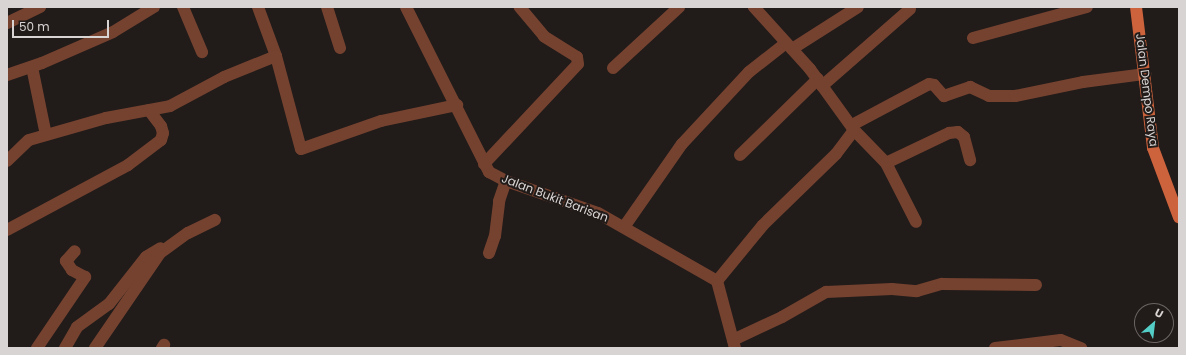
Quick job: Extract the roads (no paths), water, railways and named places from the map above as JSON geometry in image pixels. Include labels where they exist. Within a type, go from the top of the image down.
[{"type":"main road","name":"Jalan Dempo Raya","points":[[1136,7],[1153,148],[1179,217]]},
{"type":"street","points":[[7,23],[40,7]]},
{"type":"street","points":[[183,7],[202,52]]},
{"type":"street","points":[[258,7],[276,56],[301,149],[381,122],[457,105]]},
{"type":"street","points":[[327,7],[340,48]]},
{"type":"street","name":"Jalan Bukit Barisan","points":[[406,7],[457,105],[484,164],[490,172],[506,181],[598,213],[718,281]]},
{"type":"street","points":[[484,164],[578,64],[577,57],[544,36],[520,7]]},
{"type":"street","points":[[613,68],[679,7]]},
{"type":"street","points":[[754,7],[820,82],[853,128],[886,163],[916,222]]},
{"type":"street","points":[[624,227],[682,144],[749,72],[789,46],[858,7]]},
{"type":"street","points":[[972,38],[1032,20],[1087,7]]},
{"type":"street","points":[[7,75],[32,67],[113,32],[147,9]]},
{"type":"street","points":[[740,155],[820,82],[910,9]]},
{"type":"street","points":[[7,161],[29,140],[106,118],[170,106],[224,77],[276,56]]},
{"type":"street","points":[[32,67],[46,135]]},
{"type":"street","points":[[1036,285],[942,284],[917,291],[892,289],[826,292],[734,344],[718,281],[763,225],[836,154],[853,128],[928,84],[934,85],[944,96],[970,87],[984,94],[1015,96],[1083,82],[1145,74]]},
{"type":"street","points":[[7,230],[128,165],[161,140],[163,133],[162,126],[149,110]]},
{"type":"street","points":[[886,163],[948,133],[958,132],[964,137],[970,160]]},
{"type":"street","points":[[489,254],[495,236],[499,201],[506,181]]},
{"type":"street","points":[[95,348],[154,260],[172,244],[188,233],[215,220]]},
{"type":"street","points":[[65,348],[77,327],[109,304],[146,257],[155,250],[172,244]]},
{"type":"street","points":[[38,348],[85,277],[72,270],[66,262],[75,251]]},
{"type":"street","points":[[992,348],[1061,340],[1081,348]]}]
